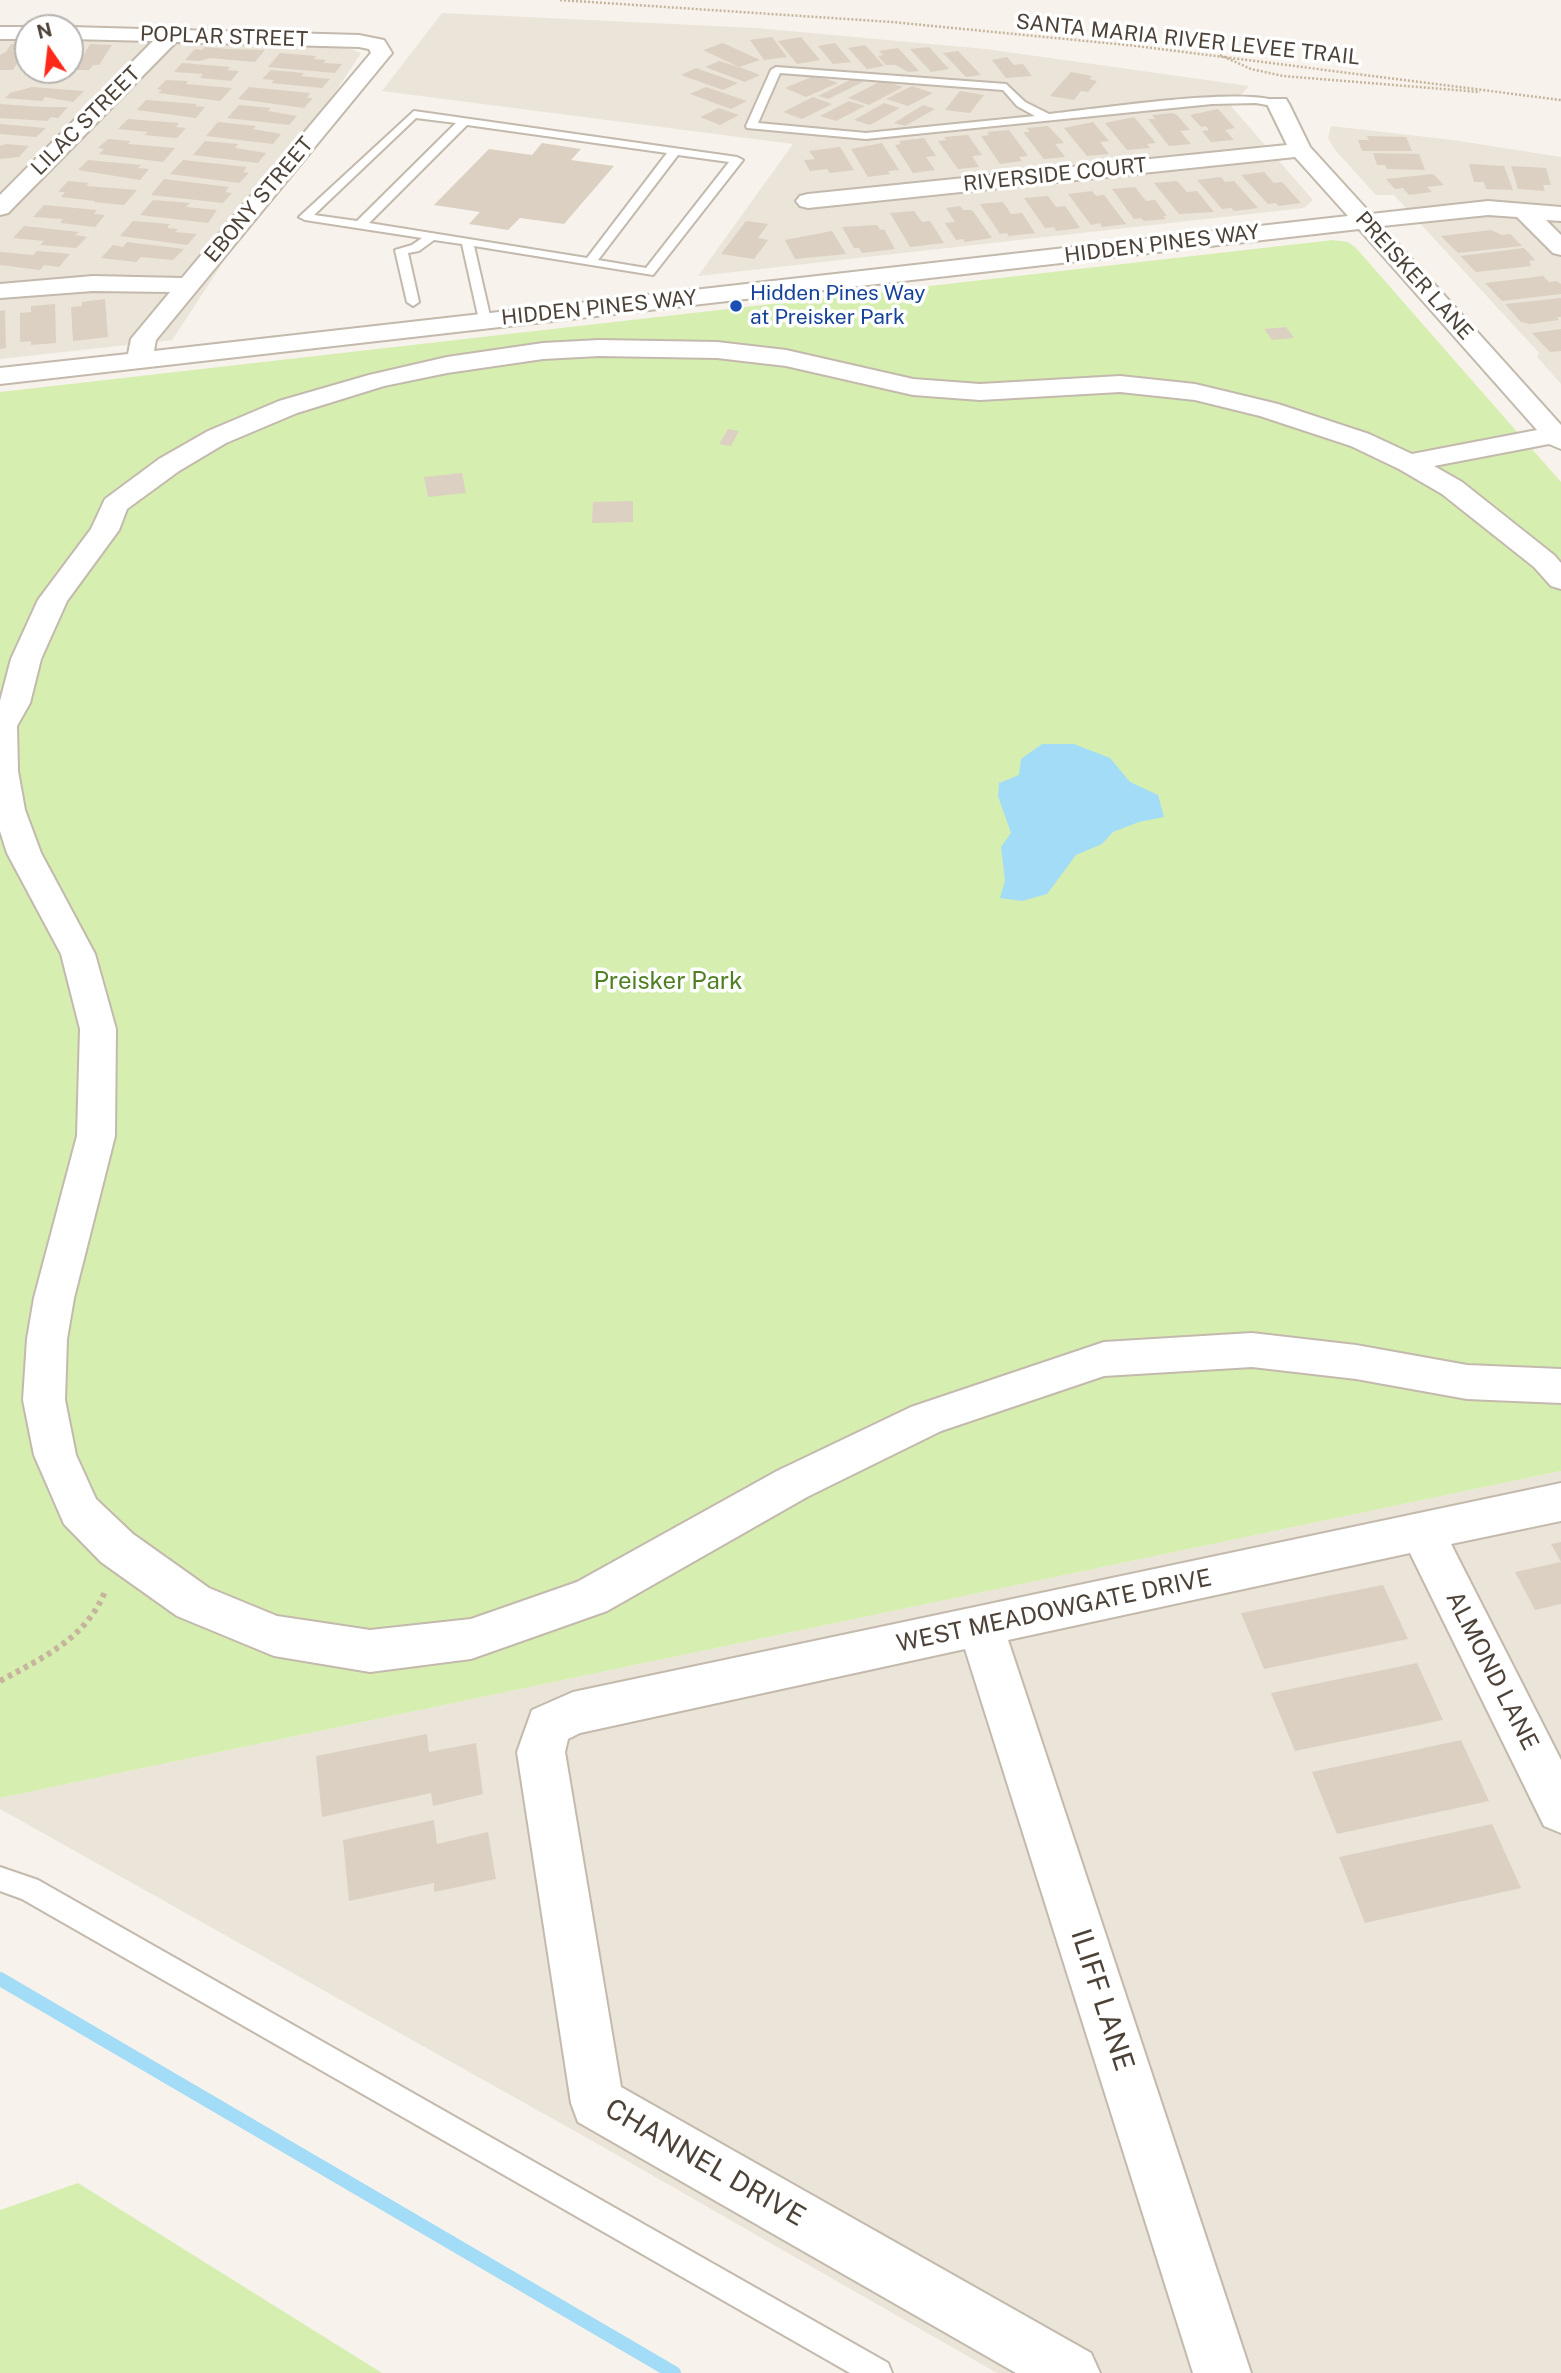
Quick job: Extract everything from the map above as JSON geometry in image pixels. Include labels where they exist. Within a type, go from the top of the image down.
[{"type":"street","name":"POPLAR STREET","points":[[84,33],[359,41],[377,44]]},
{"type":"street","name":"LILAC STREET","points":[[0,208],[171,35]]},
{"type":"street","name":"EBONY STREET","points":[[139,360],[144,339],[382,53],[377,44]]},
{"type":"street","name":"PREISKER LANE","points":[[1278,104],[1286,125],[1301,150],[1558,438]]},
{"type":"street","name":"RIVERSIDE COURT","points":[[808,201],[1301,150]]},
{"type":"street","name":"HIDDEN PINES WAY","points":[[0,376],[1488,208],[1561,214]]},
{"type":"street","points":[[1522,209],[1561,248]]},
{"type":"street","points":[[0,291],[95,281],[141,281],[186,286]]},
{"type":"street","points":[[514,317],[524,353]]},
{"type":"street","points":[[1561,580],[1544,561],[1461,495],[1409,463],[1360,440],[1282,414],[1195,392],[1120,384],[980,392],[913,387],[786,358],[717,350],[599,348],[524,353],[447,365],[378,380],[288,407],[217,437],[169,465],[114,505],[104,530],[53,600],[26,659],[15,703],[1,726],[2,771],[9,810],[24,853],[78,954],[98,1029],[96,1136],[54,1298],[47,1339],[44,1400],[55,1455],[79,1511],[117,1548],[193,1602],[274,1636],[370,1651],[471,1639],[591,1597],[792,1484],[926,1419],[1104,1359],[1252,1350],[1356,1362],[1467,1382],[1561,1387]]},
{"type":"street","points":[[1409,463],[1558,438]]},
{"type":"street","name":"WEST MEADOWGATE DRIVE","points":[[549,1725],[573,1713],[1561,1502]]},
{"type":"street","name":"ALMOND LANE","points":[[1422,1532],[1561,1810]]},
{"type":"street","name":"ILIFF LANE","points":[[981,1627],[1222,2373]]},
{"type":"street","name":"CHANNEL DRIVE","points":[[549,1725],[541,1752],[597,2103],[1071,2373]]},
{"type":"lane","points":[[1048,118],[1021,104],[1006,87],[776,70],[751,126],[866,136],[1048,118],[1212,101],[1256,100],[1278,104]]},
{"type":"lane","points":[[414,114],[675,150],[737,159],[649,272],[305,217],[414,114]]},
{"type":"lane","points":[[360,225],[465,121]]},
{"type":"lane","points":[[590,262],[675,150]]},
{"type":"lane","points":[[413,302],[401,250],[415,248],[432,236]]},
{"type":"lane","points":[[467,241],[485,320]]},
{"type":"lane","points":[[0,1879],[29,1889],[878,2373]]},
{"type":"path","name":"SANTA MARIA RIVER LEVEE TRAIL","points":[[560,0],[892,22],[1218,54],[1561,100]]},
{"type":"path","points":[[1218,54],[1228,61],[1251,69],[1283,76],[1505,92]]},
{"type":"path","points":[[0,1681],[75,1640],[102,1605],[117,1548]]},
{"type":"shaded area","points":[[442,13],[756,28],[986,49],[1249,86],[1231,106],[1313,200],[1304,208],[698,276],[793,144],[382,91]]},
{"type":"shaded area","points":[[0,39],[14,39],[14,84],[84,84],[84,40],[345,47],[361,53],[172,340],[0,359]]},
{"type":"shaded area","points":[[1331,126],[1453,140],[1561,157],[1561,384],[1537,357],[1539,353],[1394,195],[1376,195],[1335,150],[1328,138]]},
{"type":"shaded area","points":[[1561,1471],[1561,2373],[997,2373],[596,2143],[0,1809],[0,1798]]},
{"type":"green space","name":"Preisker Park","points":[[1333,240],[1348,242],[1356,248],[1561,482],[1561,1471],[0,1798],[0,392]]},
{"type":"green space","points":[[78,2183],[382,2373],[0,2373],[0,2210]]},
{"type":"water","points":[[1042,744],[1074,744],[1110,758],[1130,782],[1158,795],[1164,817],[1139,822],[1113,832],[1102,844],[1076,855],[1047,894],[1022,901],[1000,898],[1005,881],[1001,847],[1011,833],[998,796],[999,783],[1019,775],[1021,759]]},
{"type":"building","points":[[772,37],[787,57],[764,60],[750,40]]},
{"type":"building","points":[[801,37],[820,60],[797,64],[778,41]]},
{"type":"building","points":[[723,43],[760,60],[739,67],[703,50]]},
{"type":"building","points":[[835,43],[851,62],[833,64],[818,46]]},
{"type":"building","points":[[11,44],[14,44],[13,70],[0,70],[0,55],[6,52]]},
{"type":"building","points":[[90,44],[112,45],[99,65],[93,65],[89,70],[84,70],[84,54]]},
{"type":"building","points":[[865,45],[884,66],[867,69],[848,48]]},
{"type":"building","points":[[205,47],[265,50],[255,62],[210,58],[199,61],[185,60],[195,49],[202,50]]},
{"type":"building","points":[[929,47],[949,69],[931,72],[910,49]]},
{"type":"building","points":[[898,48],[919,71],[908,72],[896,65],[886,65],[878,56],[883,55],[879,51]]},
{"type":"building","points":[[958,51],[981,75],[966,77],[943,53]]},
{"type":"building","points":[[280,53],[316,56],[314,59],[326,60],[323,63],[342,64],[335,73],[268,67]]},
{"type":"building","points":[[1007,57],[1014,65],[1023,64],[1032,76],[1006,78],[992,60]]},
{"type":"building","points":[[719,61],[760,75],[745,82],[705,67]]},
{"type":"building","points":[[182,63],[230,67],[227,70],[239,71],[231,81],[200,78],[203,74],[174,72]]},
{"type":"building","points":[[696,68],[738,83],[723,90],[681,75]]},
{"type":"building","points":[[271,70],[330,79],[322,88],[271,83],[274,80],[262,79]]},
{"type":"building","points":[[1071,72],[1092,76],[1089,79],[1097,81],[1088,92],[1081,91],[1074,100],[1050,96]]},
{"type":"building","points":[[816,75],[838,83],[806,97],[785,88]]},
{"type":"building","points":[[854,78],[863,82],[828,99],[818,96]]},
{"type":"building","points":[[166,80],[232,88],[220,101],[158,93],[162,90],[157,89]]},
{"type":"building","points":[[883,80],[903,87],[869,105],[848,98]]},
{"type":"building","points":[[912,86],[933,93],[908,106],[886,99]]},
{"type":"building","points":[[32,87],[84,91],[73,102],[45,97],[42,101],[5,98],[10,93]]},
{"type":"building","points":[[249,87],[310,93],[307,98],[313,98],[304,108],[238,99]]},
{"type":"building","points":[[706,87],[747,101],[731,109],[690,94]]},
{"type":"building","points":[[960,91],[984,95],[970,113],[945,110]]},
{"type":"building","points":[[813,97],[832,104],[802,119],[783,112]]},
{"type":"building","points":[[146,100],[205,107],[196,118],[137,110]]},
{"type":"building","points":[[849,101],[865,106],[836,121],[820,116]]},
{"type":"building","points":[[884,103],[900,108],[870,125],[854,120]]},
{"type":"building","points":[[0,104],[68,107],[58,118],[51,117],[47,121],[0,118]]},
{"type":"building","points":[[239,105],[271,108],[268,111],[297,116],[289,125],[227,118]]},
{"type":"building","points":[[923,105],[935,109],[905,126],[894,123]]},
{"type":"building","points":[[719,108],[739,115],[720,125],[700,117]]},
{"type":"building","points":[[1218,109],[1235,128],[1225,130],[1234,140],[1211,142],[1202,131],[1209,130],[1206,126],[1201,127],[1190,115]]},
{"type":"building","points":[[1172,113],[1190,130],[1180,131],[1191,144],[1169,146],[1148,119],[1155,119],[1152,115]]},
{"type":"building","points":[[1134,117],[1156,143],[1147,144],[1150,148],[1127,150],[1105,123]]},
{"type":"building","points":[[128,119],[179,123],[176,127],[186,128],[177,138],[118,129]]},
{"type":"building","points":[[218,122],[256,126],[253,129],[281,134],[273,144],[206,136]]},
{"type":"building","points":[[1093,122],[1109,141],[1100,142],[1109,154],[1087,156],[1064,128]]},
{"type":"building","points":[[0,124],[46,128],[36,137],[0,134]]},
{"type":"building","points":[[1048,126],[1064,143],[1055,144],[1065,157],[1044,159],[1023,132],[1030,132],[1027,128]]},
{"type":"building","points":[[1009,130],[1028,156],[1019,157],[1022,161],[1000,164],[981,136],[989,135],[987,132]]},
{"type":"building","points":[[968,135],[982,155],[972,156],[979,167],[958,169],[938,141],[946,140],[944,137]]},
{"type":"building","points":[[1367,136],[1406,137],[1412,151],[1362,151],[1358,140],[1369,140]]},
{"type":"building","points":[[924,138],[936,156],[926,157],[935,170],[913,173],[895,145],[901,144],[899,141]]},
{"type":"building","points":[[108,139],[130,141],[128,144],[175,148],[163,162],[99,154],[104,149],[98,148]]},
{"type":"building","points":[[205,141],[238,144],[235,148],[266,153],[258,163],[193,155]]},
{"type":"building","points":[[542,143],[581,149],[571,160],[614,166],[564,224],[520,218],[508,230],[469,224],[480,212],[434,205],[489,149],[532,155]]},
{"type":"building","points":[[882,143],[899,170],[868,177],[851,149]]},
{"type":"building","points":[[0,146],[29,146],[19,157],[0,159]]},
{"type":"building","points":[[840,147],[854,170],[830,173],[827,169],[810,171],[804,160],[815,159],[809,151]]},
{"type":"building","points":[[1373,153],[1419,154],[1425,170],[1387,169],[1385,165],[1377,165]]},
{"type":"building","points":[[88,160],[141,165],[138,168],[149,169],[140,180],[78,170]]},
{"type":"building","points":[[183,160],[247,167],[243,172],[249,173],[239,183],[170,174]]},
{"type":"building","points":[[1469,164],[1504,166],[1513,190],[1486,189],[1484,182],[1474,182]]},
{"type":"building","points":[[1511,166],[1546,168],[1551,185],[1543,185],[1545,191],[1518,189]]},
{"type":"building","points":[[1264,172],[1274,183],[1282,182],[1301,203],[1278,206],[1276,203],[1268,204],[1241,175]]},
{"type":"building","points":[[1433,174],[1444,185],[1427,187],[1432,192],[1409,195],[1403,188],[1395,189],[1386,179]]},
{"type":"building","points":[[1221,177],[1225,182],[1234,181],[1258,208],[1234,211],[1231,208],[1222,209],[1197,180]]},
{"type":"building","points":[[164,179],[229,187],[225,192],[232,193],[223,203],[151,195]]},
{"type":"building","points":[[68,181],[89,183],[86,186],[137,190],[124,205],[61,197],[65,192],[58,192]]},
{"type":"building","points":[[1177,181],[1187,192],[1197,191],[1214,212],[1179,214],[1154,183]]},
{"type":"building","points":[[1135,187],[1146,201],[1155,200],[1167,216],[1163,216],[1166,219],[1134,219],[1112,189]]},
{"type":"building","points":[[1092,191],[1096,196],[1104,195],[1126,224],[1102,227],[1100,223],[1091,225],[1068,194]]},
{"type":"building","points":[[1048,196],[1056,207],[1065,206],[1080,228],[1056,231],[1054,227],[1045,228],[1024,198]]},
{"type":"building","points":[[153,200],[190,203],[186,207],[217,210],[208,223],[140,215]]},
{"type":"building","points":[[1003,202],[1011,214],[1022,213],[1035,233],[1009,236],[1007,233],[1000,234],[980,204]]},
{"type":"building","points":[[44,205],[97,210],[94,214],[105,215],[95,227],[60,223],[63,219],[33,217]]},
{"type":"building","points":[[960,206],[963,210],[972,210],[992,238],[965,242],[963,239],[956,240],[945,223],[955,222],[946,208]]},
{"type":"building","points":[[914,211],[922,222],[930,221],[944,243],[910,247],[890,213]]},
{"type":"building","points":[[133,221],[170,224],[167,228],[178,229],[175,232],[197,234],[187,245],[120,236]]},
{"type":"building","points":[[746,221],[768,224],[758,238],[768,240],[754,259],[721,254]]},
{"type":"building","points":[[877,225],[880,230],[884,229],[895,249],[862,253],[859,248],[854,248],[842,227]]},
{"type":"building","points":[[24,226],[79,232],[75,235],[87,237],[76,248],[40,245],[44,241],[13,238]]},
{"type":"building","points":[[1491,230],[1502,235],[1510,234],[1522,246],[1458,253],[1441,236]]},
{"type":"building","points":[[832,231],[846,254],[795,259],[785,240]]},
{"type":"building","points":[[127,242],[184,249],[173,260],[141,257],[136,262],[101,258],[113,245],[123,247]]},
{"type":"building","points":[[1524,248],[1535,260],[1529,261],[1531,266],[1476,272],[1460,256]]},
{"type":"building","points":[[37,251],[70,254],[59,267],[44,265],[40,270],[0,265],[0,252],[33,255]]},
{"type":"building","points":[[1543,276],[1549,282],[1557,281],[1561,284],[1561,294],[1502,301],[1485,283]]},
{"type":"building","points":[[1561,298],[1561,317],[1557,317],[1559,320],[1530,324],[1521,322],[1505,304]]},
{"type":"building","points":[[105,299],[108,337],[73,341],[71,307],[82,306],[82,302]]},
{"type":"building","points":[[55,304],[56,343],[31,345],[31,341],[20,342],[20,313],[31,312],[31,306]]},
{"type":"building","points":[[5,310],[6,348],[0,349],[0,311]]},
{"type":"building","points":[[1286,327],[1294,338],[1272,340],[1264,329]]},
{"type":"building","points":[[1561,329],[1561,351],[1550,352],[1532,333]]},
{"type":"building","points":[[728,429],[739,431],[731,446],[719,444]]},
{"type":"building","points":[[462,473],[466,493],[428,497],[424,477]]},
{"type":"building","points":[[633,501],[633,522],[592,523],[593,502]]},
{"type":"building","points":[[1561,1542],[1561,1562],[1551,1544]]},
{"type":"building","points":[[1561,1562],[1561,1604],[1535,1610],[1515,1572]]},
{"type":"building","points":[[1383,1585],[1408,1639],[1264,1669],[1241,1613]]},
{"type":"building","points":[[1417,1663],[1443,1720],[1295,1751],[1271,1693]]},
{"type":"building","points":[[427,1734],[429,1752],[476,1743],[483,1794],[433,1806],[431,1793],[322,1817],[316,1756]]},
{"type":"building","points":[[1461,1740],[1489,1801],[1337,1834],[1312,1772]]},
{"type":"building","points":[[434,1820],[437,1844],[488,1832],[496,1879],[434,1892],[434,1883],[349,1901],[343,1840]]},
{"type":"building","points":[[1492,1824],[1521,1888],[1365,1923],[1339,1857]]},
{"type":"waterway","points":[[0,1979],[674,2373]]},
{"type":"place","name":"Hidden Pines Way at Preisker Park","points":[[736,306]]}]
